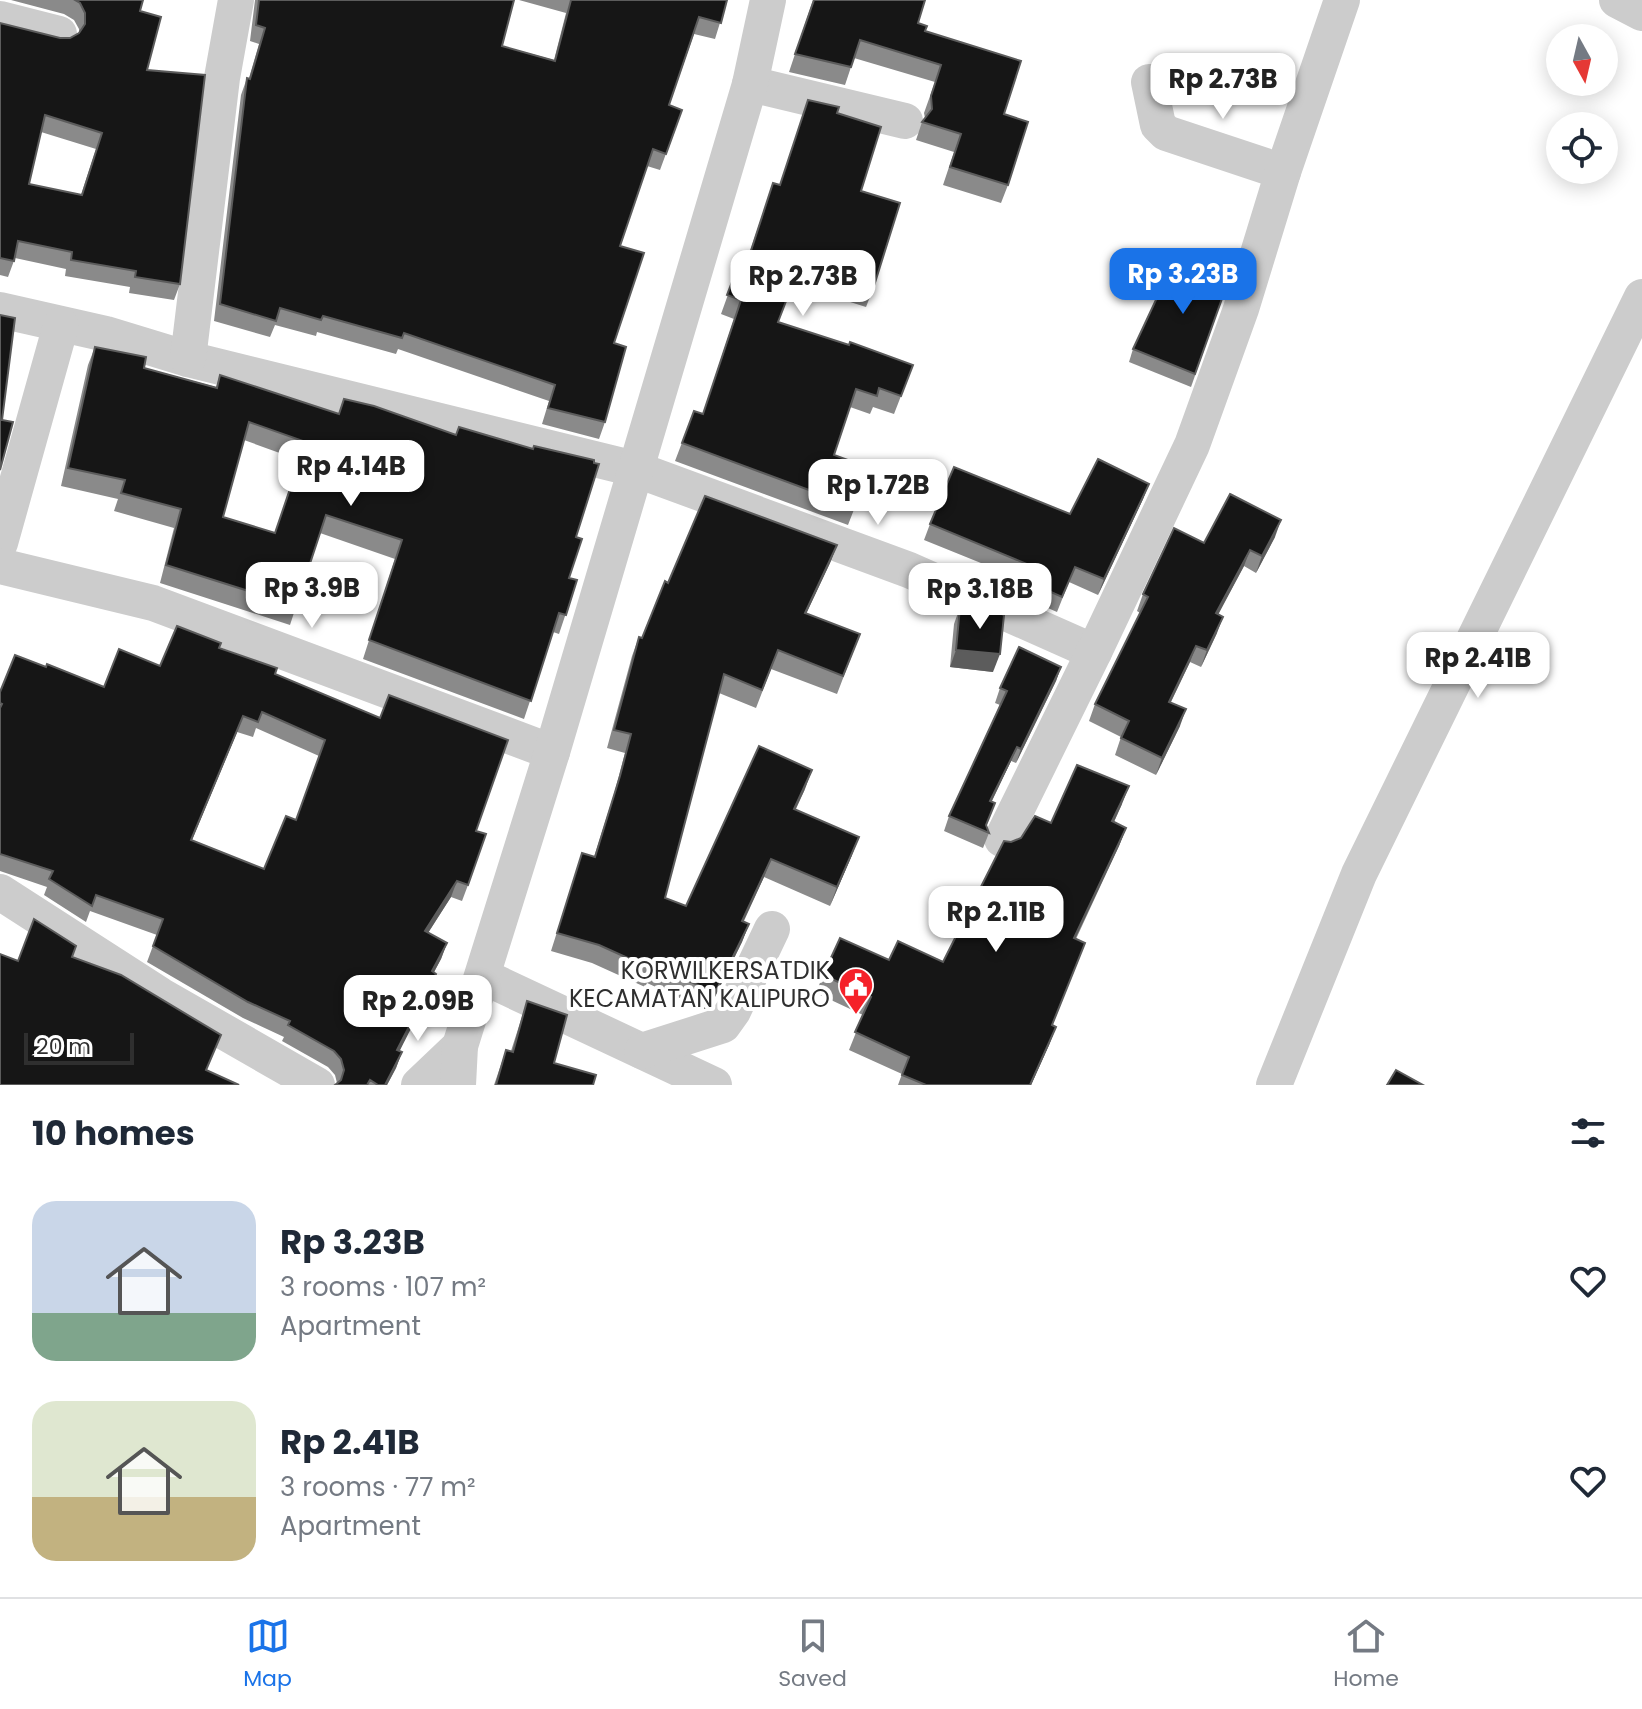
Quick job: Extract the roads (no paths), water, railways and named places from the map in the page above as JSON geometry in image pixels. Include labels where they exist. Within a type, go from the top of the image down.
[{"type":"street","points":[[188,359],[222,78],[236,0]]},
{"type":"street","points":[[458,1085],[460,1046],[552,752],[750,84],[768,0]]},
{"type":"street","points":[[1002,839],[1094,652],[1206,410],[1342,0]]},
{"type":"street","points":[[1617,0],[1642,13]]},
{"type":"street","points":[[0,19],[59,34]]},
{"type":"street","points":[[1149,82],[1158,125],[1166,133],[1283,172]]},
{"type":"street","points":[[750,84],[905,121]]},
{"type":"street","points":[[1274,1085],[1359,874],[1642,297]]},
{"type":"street","points":[[0,310],[106,334],[188,359],[635,469],[909,570],[1094,652]]},
{"type":"street","points":[[66,326],[5,560],[51,578],[153,603],[552,752]]},
{"type":"street","points":[[0,892],[160,995],[317,1085]]},
{"type":"street","points":[[642,1051],[723,1025],[733,1011],[772,929]]},
{"type":"street","points":[[484,977],[714,1085]]},
{"type":"street","points":[[419,1085],[460,1046]]},
{"type":"place","name":"KORWILKERSATDIK KECAMATAN KALIPURO","points":[[856,1016]]}]
